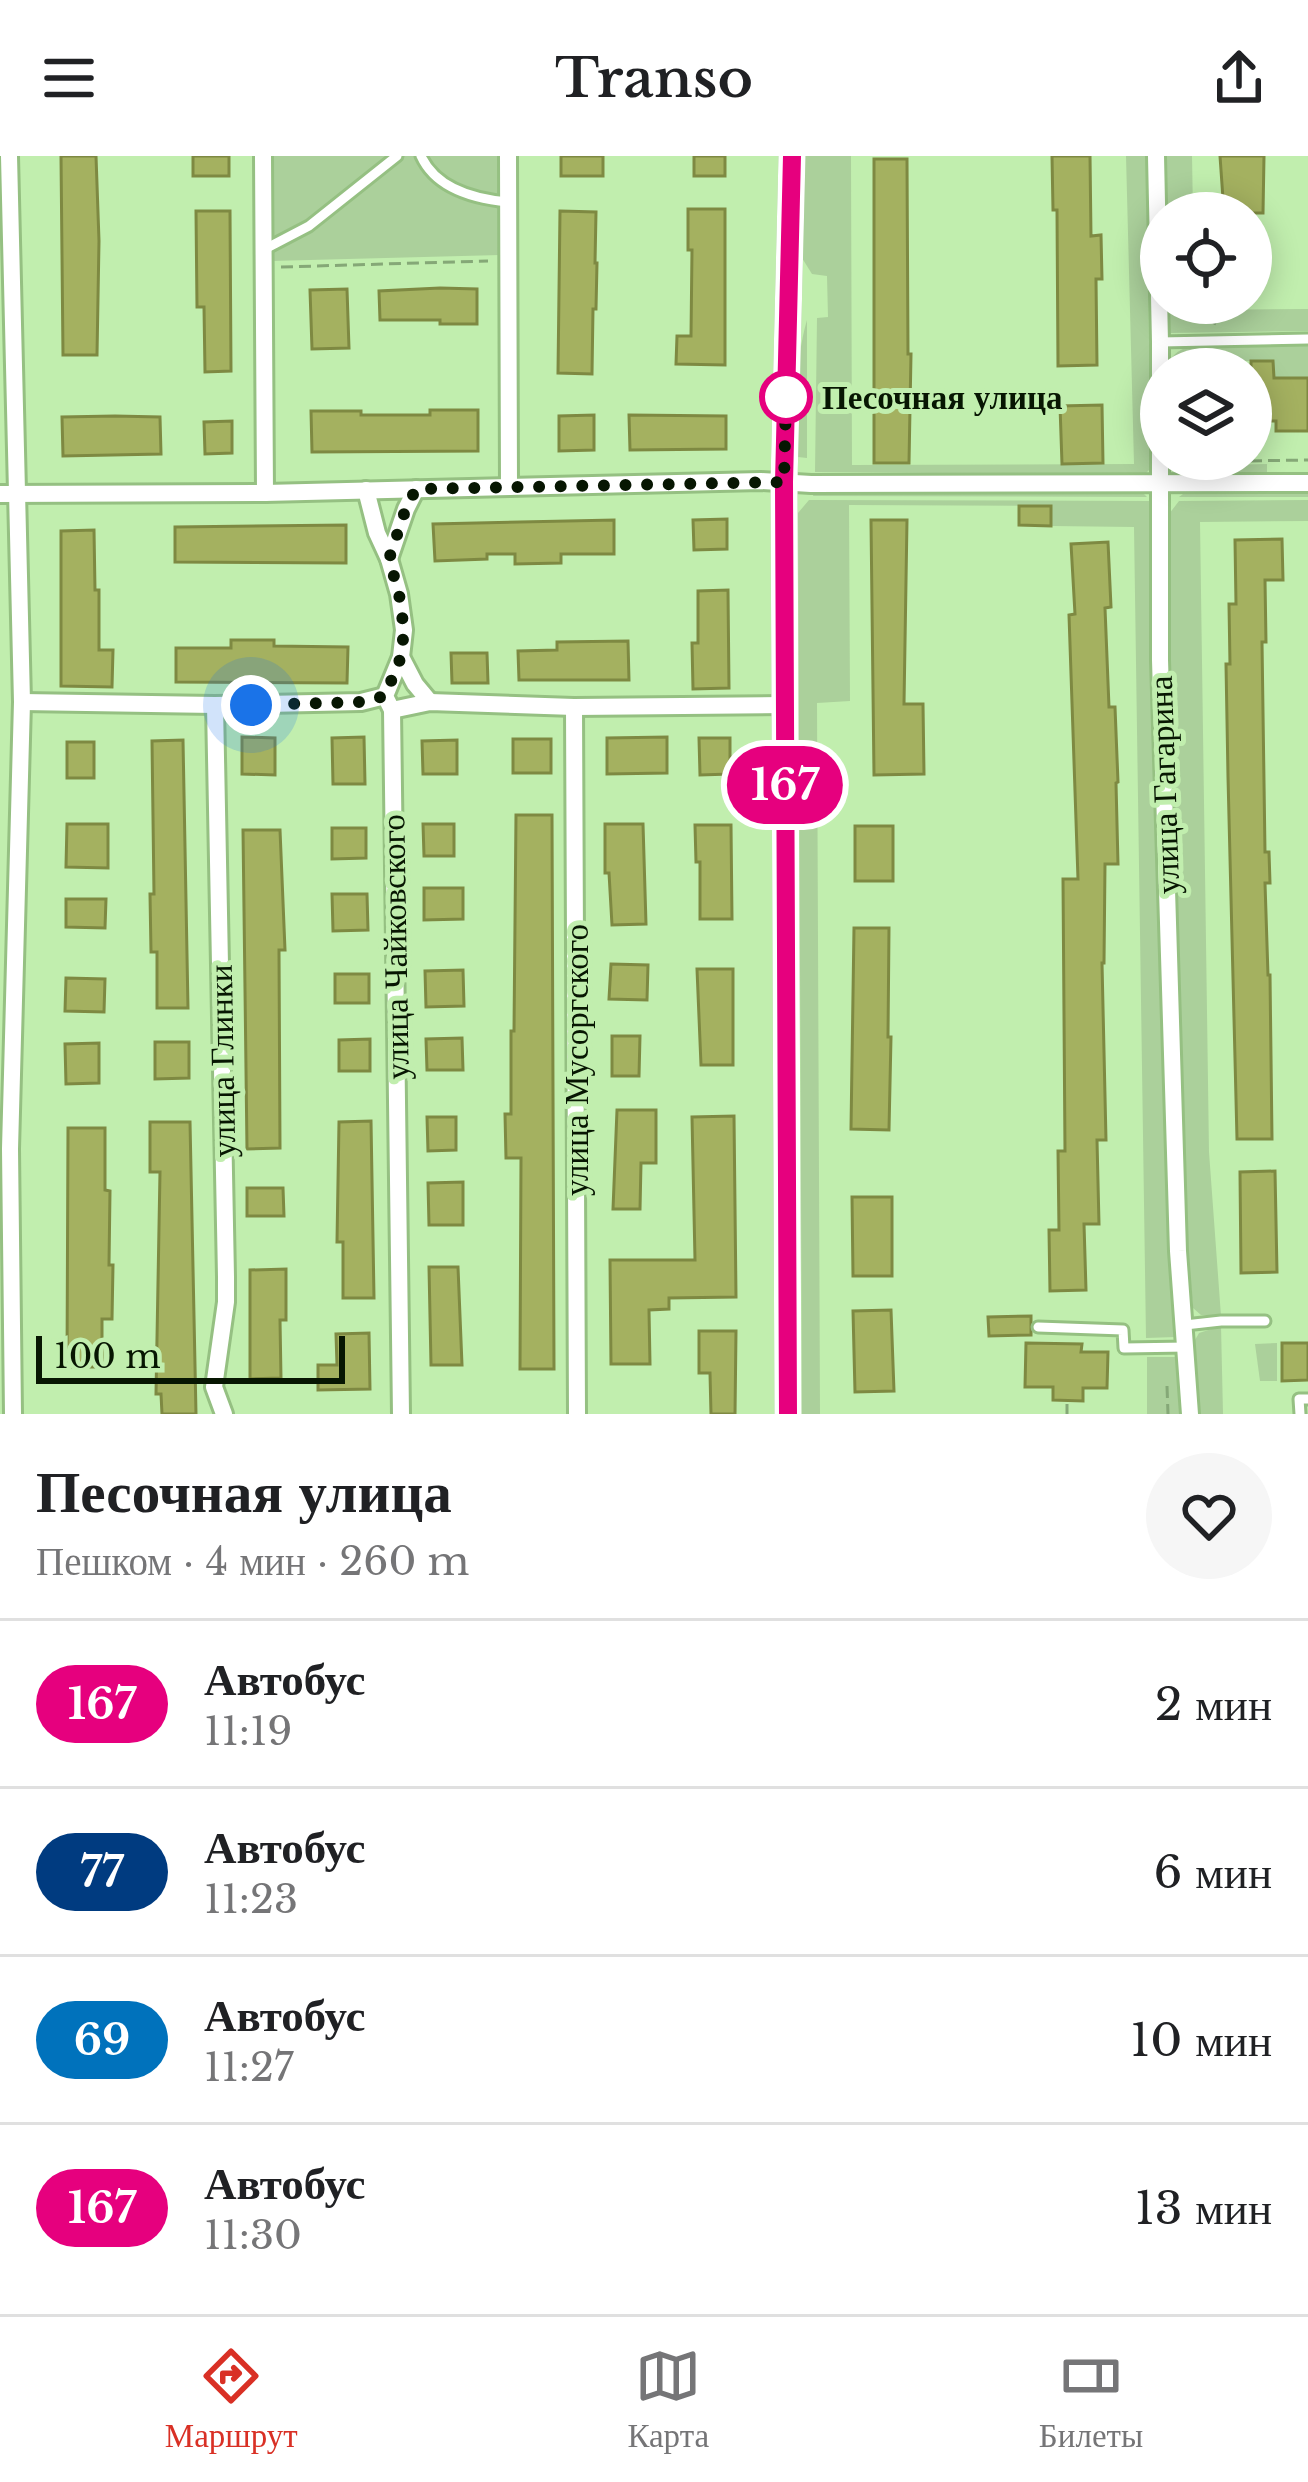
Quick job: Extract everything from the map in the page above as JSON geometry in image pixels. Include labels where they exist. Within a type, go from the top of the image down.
[{"type":"street","points":[[8,156],[8,494],[22,702],[5,1149],[13,1414]]},
{"type":"street","points":[[263,156],[265,493]]},
{"type":"street","points":[[508,156],[509,487]]},
{"type":"street","points":[[788,1414],[784,482],[792,156]]},
{"type":"street","name":"улица Гагарина","points":[[1156,156],[1160,348]]},
{"type":"street","points":[[8,494],[784,482],[1308,483]]},
{"type":"street","name":"улица Гагарина","points":[[1161,483],[1160,660],[1178,1228],[1190,1414]]},
{"type":"street","points":[[389,559],[416,489]]},
{"type":"street","name":"улица Чайковского","points":[[367,490],[376,532],[399,594],[404,630],[389,703],[401,1414]]},
{"type":"street","points":[[401,657],[430,701]]},
{"type":"street","points":[[22,702],[784,705]]},
{"type":"street","name":"улица Глинки","points":[[215,705],[226,1303],[214,1387],[224,1414]]},
{"type":"street","name":"улица Мусоргского","points":[[574,707],[578,1414]]},
{"type":"lane","points":[[264,258],[397,156]]},
{"type":"lane","points":[[421,156],[428,170],[454,189],[480,200],[508,202]]},
{"type":"lane","points":[[1160,341],[1308,339]]},
{"type":"lane","points":[[1185,1325],[1265,1321]]},
{"type":"lane","points":[[1038,1327],[1124,1330],[1124,1348],[1187,1346]]},
{"type":"lane","points":[[1300,1414],[1300,1399],[1308,1399]]},
{"type":"path","points":[[264,258],[508,261]]},
{"type":"path","points":[[1215,324],[1244,340]]},
{"type":"path","points":[[1272,460],[1308,460]]},
{"type":"path","points":[[1067,1404],[1067,1414]]},
{"type":"green space","points":[[270,156],[502,156],[500,255],[271,261]]},
{"type":"green space","points":[[805,156],[851,156],[852,465],[1134,464],[1126,156],[1146,156],[1147,192],[1140,192],[1140,324],[1149,324],[1149,348],[1140,348],[1140,475],[815,472],[817,318],[828,317],[827,276],[812,274],[802,258]]},
{"type":"green space","points":[[1165,156],[1192,156],[1193,192],[1166,192]]},
{"type":"green space","points":[[1272,309],[1308,309],[1308,331],[1169,333],[1169,324],[1272,324]]},
{"type":"green space","points":[[807,320],[807,458],[798,457],[797,405]]},
{"type":"green space","points":[[1308,344],[1308,378],[1274,378],[1272,348],[1185,348]]},
{"type":"green space","points":[[1187,491],[1308,491],[1308,497],[1179,497]]},
{"type":"green space","points":[[814,492],[1142,492],[1147,497],[813,496]]},
{"type":"green space","points":[[809,500],[1149,501],[1176,1337],[1146,1338],[1134,527],[1051,526],[1051,506],[849,505],[850,701],[817,703],[820,1414],[802,1414],[798,513]]},
{"type":"green space","points":[[1308,500],[1308,521],[1200,522],[1209,1152],[1221,1316],[1201,1315],[1193,1308],[1188,1253],[1169,656],[1169,514],[1179,501]]},
{"type":"green space","points":[[1221,1326],[1223,1414],[1199,1414],[1195,1340],[1199,1333]]},
{"type":"green space","points":[[1277,1343],[1277,1381],[1260,1381],[1255,1344]]},
{"type":"green space","points":[[1147,1357],[1177,1357],[1180,1414],[1147,1414]]},
{"type":"building","points":[[61,156],[96,156],[97,355],[63,355]]},
{"type":"building","points":[[193,156],[229,156],[229,176],[193,176]]},
{"type":"building","points":[[561,156],[603,156],[603,176],[561,176]]},
{"type":"building","points":[[694,156],[725,156],[725,176],[694,176]]},
{"type":"building","points":[[1052,156],[1090,156],[1091,236],[1101,235],[1102,279],[1096,279],[1097,365],[1058,366]]},
{"type":"building","points":[[1220,156],[1264,156],[1263,192],[1223,192]]},
{"type":"building","points":[[874,159],[907,159],[909,463],[874,463]]},
{"type":"building","points":[[688,209],[725,209],[725,365],[676,364],[677,336],[691,336]]},
{"type":"building","points":[[196,211],[230,211],[231,371],[205,372],[204,307],[197,307]]},
{"type":"building","points":[[560,211],[596,212],[592,374],[558,373]]},
{"type":"building","points":[[347,289],[349,348],[312,349],[310,290]]},
{"type":"building","points":[[477,289],[477,324],[380,320],[379,291]]},
{"type":"building","points":[[1272,361],[1274,378],[1308,378],[1308,431],[1276,431],[1276,421],[1272,421]]},
{"type":"building","points":[[1102,405],[1103,463],[1062,464],[1060,406]]},
{"type":"building","points":[[430,410],[478,410],[478,451],[312,452],[311,411],[430,415]]},
{"type":"building","points":[[594,415],[594,450],[559,451],[559,416]]},
{"type":"building","points":[[629,415],[726,416],[726,449],[630,450]]},
{"type":"building","points":[[62,417],[160,417],[161,454],[63,456]]},
{"type":"building","points":[[232,421],[232,453],[205,454],[204,422]]},
{"type":"building","points":[[1019,506],[1051,506],[1051,526],[1019,525]]},
{"type":"building","points":[[727,519],[727,549],[694,550],[693,520]]},
{"type":"building","points":[[614,520],[614,554],[561,554],[561,563],[515,564],[515,554],[435,561],[433,524]]},
{"type":"building","points":[[871,520],[907,520],[904,704],[923,704],[924,774],[874,775]]},
{"type":"building","points":[[346,525],[346,563],[175,562],[175,527]]},
{"type":"building","points":[[94,530],[99,650],[113,650],[112,687],[61,686],[61,531]]},
{"type":"building","points":[[1282,539],[1283,580],[1265,580],[1266,642],[1262,642],[1272,1139],[1237,1139],[1226,664],[1230,664],[1229,604],[1236,604],[1235,540]]},
{"type":"building","points":[[1108,542],[1111,607],[1105,608],[1109,707],[1115,707],[1118,864],[1105,864],[1106,1140],[1097,1140],[1099,1224],[1084,1224],[1086,1290],[1050,1291],[1049,1230],[1059,1230],[1058,1151],[1065,1151],[1063,879],[1078,879],[1071,544]]},
{"type":"building","points":[[728,590],[729,688],[693,689],[698,591]]},
{"type":"building","points":[[231,640],[348,647],[347,683],[176,682],[176,648],[231,648]]},
{"type":"building","points":[[628,641],[629,680],[519,680],[518,651],[557,650],[557,642]]},
{"type":"building","points":[[451,653],[487,653],[488,683],[452,683]]},
{"type":"building","points":[[242,737],[275,738],[275,775],[242,774]]},
{"type":"building","points":[[364,737],[365,784],[333,784],[332,738]]},
{"type":"building","points":[[667,737],[667,773],[607,774],[607,738]]},
{"type":"building","points":[[699,738],[730,738],[730,774],[700,775]]},
{"type":"building","points":[[513,739],[551,739],[551,773],[513,773]]},
{"type":"building","points":[[183,740],[188,1008],[157,1008],[157,952],[151,952],[152,741]]},
{"type":"building","points":[[457,740],[457,774],[423,774],[422,741]]},
{"type":"building","points":[[67,742],[94,742],[94,778],[67,778]]},
{"type":"building","points":[[516,815],[552,815],[554,1369],[520,1369],[521,1158],[506,1158],[505,1114],[511,1114]]},
{"type":"building","points":[[67,824],[108,824],[108,868],[66,867]]},
{"type":"building","points":[[423,824],[454,824],[454,856],[424,856]]},
{"type":"building","points":[[605,824],[643,824],[646,924],[612,925]]},
{"type":"building","points":[[695,825],[731,825],[732,919],[700,919]]},
{"type":"building","points":[[855,826],[893,826],[893,881],[855,881]]},
{"type":"building","points":[[332,828],[366,828],[366,858],[332,859]]},
{"type":"building","points":[[243,830],[280,830],[285,950],[279,950],[280,1148],[247,1149]]},
{"type":"building","points":[[424,888],[463,888],[463,919],[424,920]]},
{"type":"building","points":[[332,894],[367,894],[368,930],[333,931]]},
{"type":"building","points":[[66,899],[106,899],[105,928],[66,927]]},
{"type":"building","points":[[854,928],[889,928],[889,1130],[851,1129]]},
{"type":"building","points":[[611,964],[648,965],[647,1000],[609,999]]},
{"type":"building","points":[[697,969],[733,969],[733,1065],[701,1065]]},
{"type":"building","points":[[463,970],[464,1006],[426,1007],[425,971]]},
{"type":"building","points":[[335,974],[369,974],[369,1003],[335,1003]]},
{"type":"building","points":[[66,978],[105,979],[104,1012],[65,1011]]},
{"type":"building","points":[[612,1036],[640,1036],[639,1076],[612,1076]]},
{"type":"building","points":[[462,1038],[463,1070],[427,1070],[426,1039]]},
{"type":"building","points":[[370,1039],[370,1071],[339,1071],[339,1040]]},
{"type":"building","points":[[155,1042],[189,1042],[189,1078],[155,1079]]},
{"type":"building","points":[[99,1043],[99,1083],[66,1084],[65,1044]]},
{"type":"building","points":[[617,1110],[656,1110],[656,1163],[641,1163],[640,1209],[613,1209]]},
{"type":"building","points":[[734,1116],[736,1297],[669,1298],[669,1309],[649,1310],[650,1364],[611,1364],[610,1260],[695,1260],[692,1117]]},
{"type":"building","points":[[427,1117],[456,1117],[456,1150],[428,1151]]},
{"type":"building","points":[[371,1121],[374,1298],[343,1298],[343,1242],[337,1242],[339,1122]]},
{"type":"building","points":[[150,1122],[190,1122],[196,1414],[162,1414],[161,1394],[156,1394],[160,1172],[150,1172]]},
{"type":"building","points":[[68,1128],[105,1128],[109,1265],[113,1265],[112,1319],[102,1319],[102,1367],[67,1367]]},
{"type":"building","points":[[1275,1171],[1277,1272],[1241,1273],[1240,1172]]},
{"type":"building","points":[[463,1182],[463,1225],[429,1225],[428,1183]]},
{"type":"building","points":[[247,1188],[283,1188],[284,1216],[247,1216]]},
{"type":"building","points":[[852,1197],[892,1197],[892,1276],[853,1276]]},
{"type":"building","points":[[429,1267],[458,1267],[462,1365],[431,1365]]},
{"type":"building","points":[[286,1269],[286,1320],[280,1320],[281,1378],[250,1379],[250,1270]]},
{"type":"building","points":[[891,1310],[894,1391],[855,1392],[853,1311]]},
{"type":"building","points":[[1031,1316],[1031,1335],[989,1336],[988,1317]]},
{"type":"building","points":[[699,1331],[736,1331],[735,1414],[711,1414],[710,1373],[699,1373]]},
{"type":"building","points":[[369,1333],[370,1389],[318,1390],[318,1365],[337,1365],[336,1334]]},
{"type":"building","points":[[1026,1343],[1082,1344],[1081,1352],[1108,1352],[1107,1388],[1083,1388],[1083,1401],[1053,1400],[1053,1387],[1025,1387]]},
{"type":"building","points":[[1282,1343],[1308,1343],[1308,1380],[1282,1381]]},
{"type":"bus line","name":"167","points":[[788,1414],[784,482],[792,156]]},
{"type":"place","name":"Песочная улица","points":[[786,397]]},
{"type":"route","points":[[251,705],[361,702],[385,696],[401,657],[404,630],[389,559],[416,489],[784,482],[786,397]]}]
